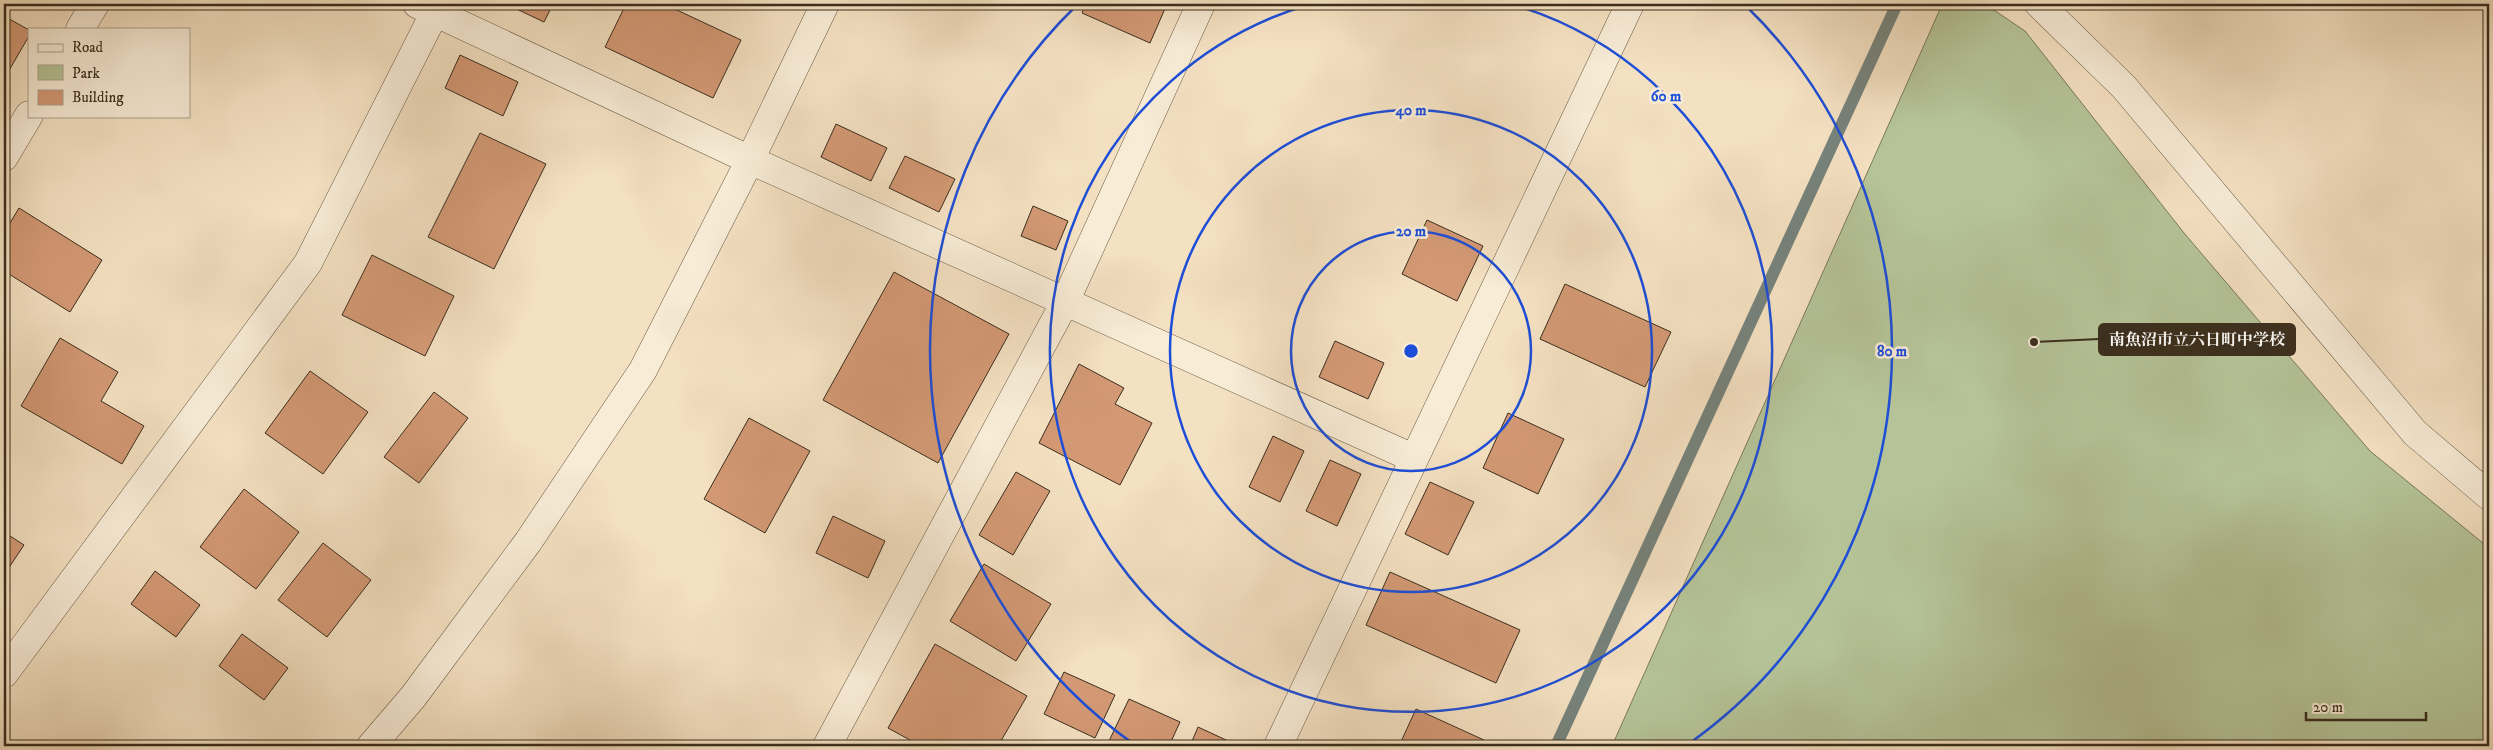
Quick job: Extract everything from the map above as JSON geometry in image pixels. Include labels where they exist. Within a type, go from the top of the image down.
[{"type":"street","points":[[81,28],[95,4]]},
{"type":"street","points":[[371,746],[414,696],[528,542],[643,370],[750,160],[825,4]]},
{"type":"street","points":[[827,746],[1065,302],[1201,4]]},
{"type":"street","points":[[1278,746],[1630,4]]},
{"type":"street","points":[[2039,4],[2124,87],[2415,433],[2489,496]]},
{"type":"street","points":[[4,674],[308,263],[430,7],[750,160],[1413,458]]},
{"type":"street","points":[[4,157],[28,117]]},
{"type":"green space","points":[[1951,4],[1985,4],[2025,31],[2184,233],[2370,451],[2489,548],[2489,746],[1612,746],[1941,7]]},
{"type":"building","points":[[506,4],[553,4],[544,22]]},
{"type":"building","points":[[626,4],[664,4],[741,40],[713,98],[605,47]]},
{"type":"building","points":[[1086,4],[1167,4],[1150,43],[1082,13]]},
{"type":"building","points":[[4,16],[28,29],[28,38],[4,79]]},
{"type":"building","points":[[460,55],[518,82],[503,116],[445,88]]},
{"type":"building","points":[[836,124],[887,148],[871,181],[821,157]]},
{"type":"building","points":[[480,133],[546,164],[494,269],[428,237]]},
{"type":"building","points":[[905,156],[955,179],[939,212],[889,188]]},
{"type":"building","points":[[1033,206],[1068,221],[1056,250],[1021,236]]},
{"type":"building","points":[[19,208],[102,260],[70,312],[4,271],[4,233]]},
{"type":"building","points":[[1427,220],[1483,246],[1457,301],[1402,274]]},
{"type":"building","points":[[372,255],[454,296],[425,356],[342,315]]},
{"type":"building","points":[[894,272],[1009,334],[938,463],[823,400]]},
{"type":"building","points":[[1565,284],[1671,332],[1645,387],[1540,339]]},
{"type":"building","points":[[60,338],[118,372],[101,401],[144,426],[122,464],[21,406]]},
{"type":"building","points":[[1335,341],[1384,363],[1368,399],[1319,377]]},
{"type":"building","points":[[1079,364],[1124,388],[1115,404],[1152,423],[1120,485],[1039,443]]},
{"type":"building","points":[[310,371],[368,412],[323,474],[265,433]]},
{"type":"building","points":[[434,392],[468,418],[419,483],[384,457]]},
{"type":"building","points":[[1508,413],[1564,439],[1538,494],[1483,468]]},
{"type":"building","points":[[749,418],[810,451],[765,533],[704,499]]},
{"type":"building","points":[[1273,436],[1304,451],[1280,502],[1249,487]]},
{"type":"building","points":[[1330,460],[1361,474],[1337,526],[1306,511]]},
{"type":"building","points":[[1016,472],[1050,491],[1013,555],[979,535]]},
{"type":"building","points":[[1430,482],[1474,502],[1448,555],[1405,534]]},
{"type":"building","points":[[244,489],[299,532],[256,589],[200,547]]},
{"type":"building","points":[[833,516],[885,541],[868,578],[816,553]]},
{"type":"building","points":[[4,532],[24,545],[4,575]]},
{"type":"building","points":[[323,543],[371,580],[327,637],[278,600]]},
{"type":"building","points":[[984,564],[1051,604],[1016,661],[950,621]]},
{"type":"building","points":[[155,571],[200,605],[176,637],[131,604]]},
{"type":"building","points":[[1390,572],[1520,630],[1496,683],[1366,625]]},
{"type":"building","points":[[242,634],[288,668],[264,700],[219,666]]},
{"type":"building","points":[[935,644],[1027,696],[998,746],[921,746],[888,728]]},
{"type":"building","points":[[1064,672],[1115,695],[1095,738],[1044,714]]},
{"type":"building","points":[[1129,699],[1180,722],[1169,746],[1119,746],[1109,741]]},
{"type":"building","points":[[1416,709],[1497,746],[1399,746]]},
{"type":"building","points":[[1198,727],[1239,746],[1190,746]]},
{"type":"waterway","points":[[1556,746],[1897,4]]},
{"type":"place","name":"南魚沼市立六日町中学校","points":[[2034,342]]}]
